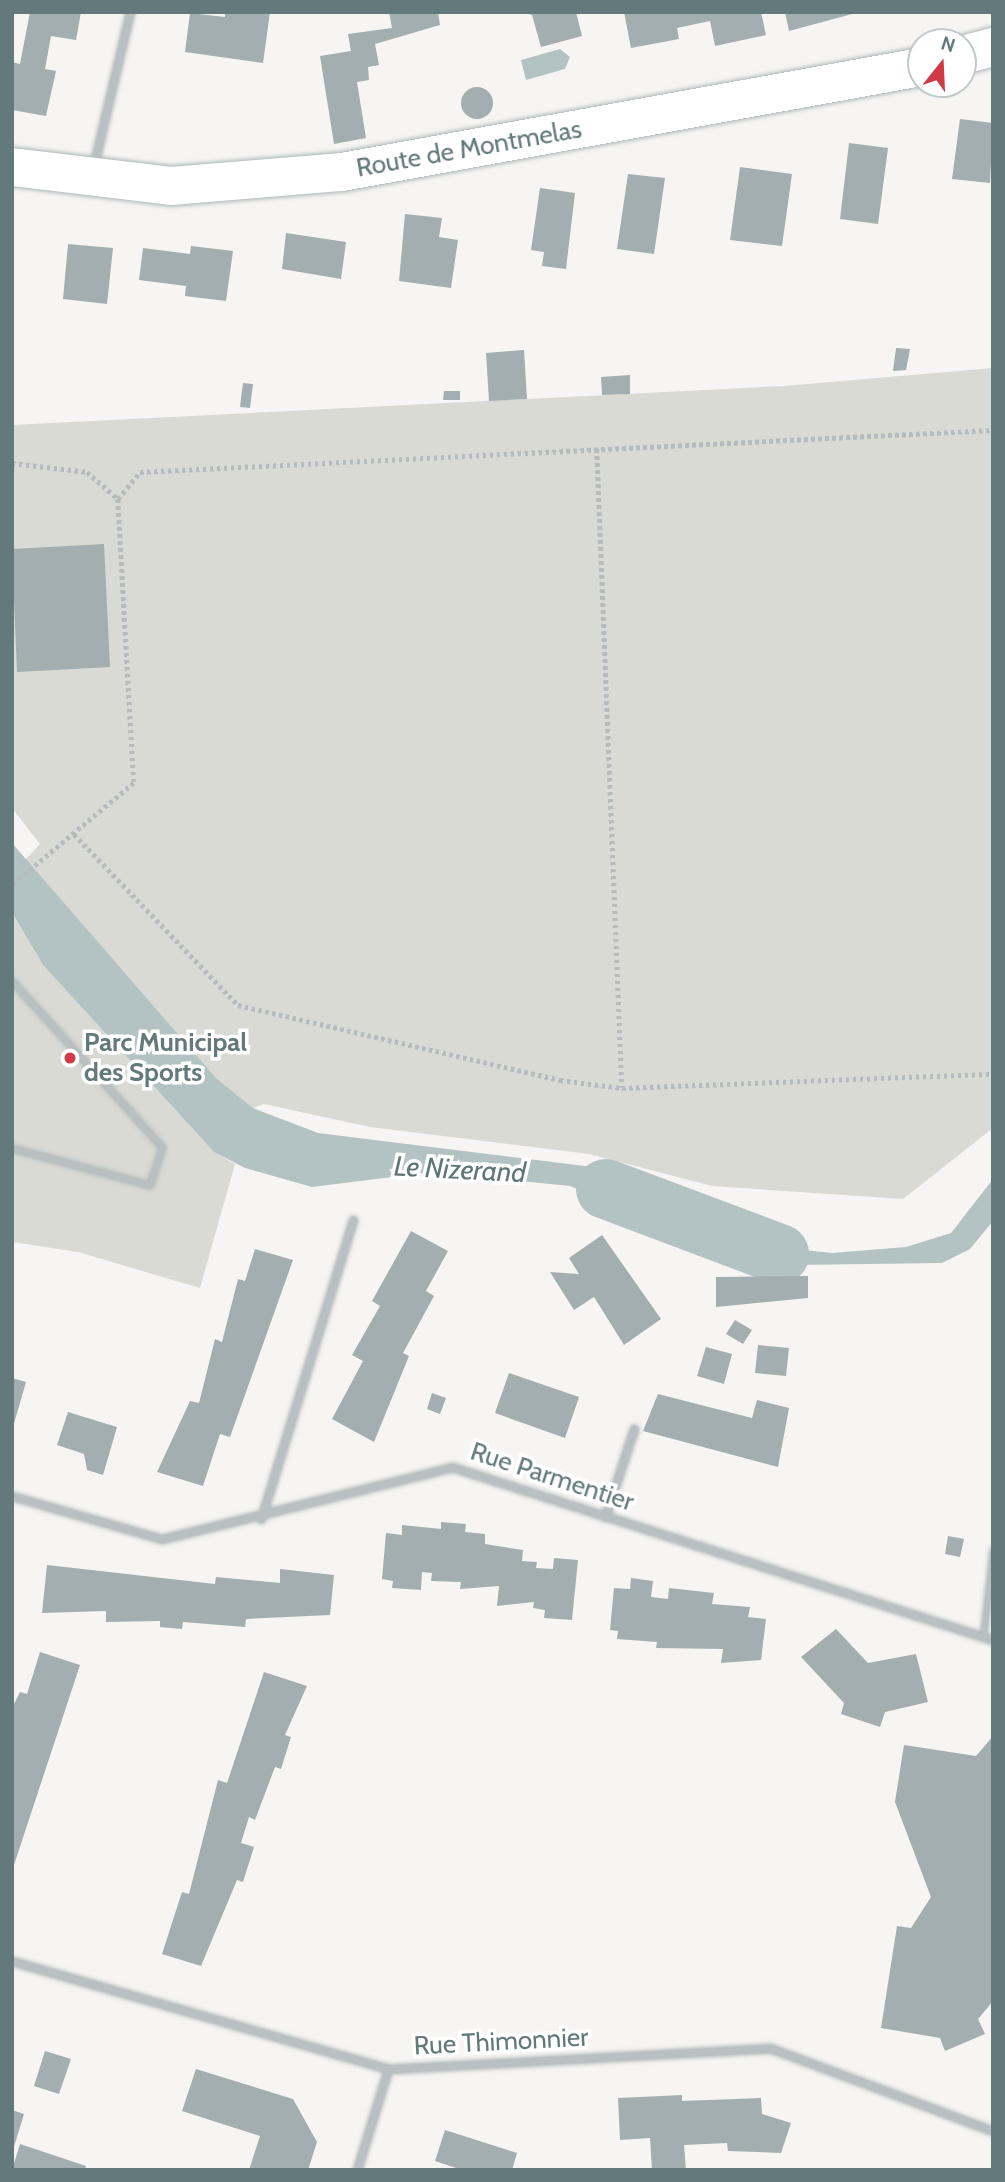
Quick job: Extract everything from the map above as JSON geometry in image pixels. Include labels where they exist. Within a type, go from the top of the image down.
[{"type":"street","points":[[90,178],[130,12]]},
{"type":"street","name":"Route de Montmelas","points":[[12,167],[171,186],[342,172],[907,69]]},
{"type":"street","points":[[261,1519],[353,1220]]},
{"type":"street","points":[[605,1517],[634,1429]]},
{"type":"street","name":"Rue Parmentier","points":[[12,1496],[162,1539],[261,1519],[452,1467],[993,1640]]},
{"type":"street","name":"Rue Thimonnier","points":[[12,1961],[388,2070],[770,2048],[993,2131]]},
{"type":"street","points":[[357,2170],[388,2070]]},
{"type":"lane","points":[[12,981],[162,1147],[150,1185],[12,1148]]},
{"type":"lane","points":[[983,1637],[993,1550]]},
{"type":"path","points":[[12,885],[134,783],[118,499],[140,471],[993,430]]},
{"type":"path","points":[[597,449],[622,1088]]},
{"type":"path","points":[[12,463],[87,472],[118,499]]},
{"type":"path","points":[[74,834],[238,1005],[560,1080],[622,1088],[993,1074]]},
{"type":"shaded area","points":[[993,368],[993,1128],[903,1199],[712,1186],[589,1154],[370,1127],[264,1104],[253,1108],[216,1078],[25,860],[40,844],[12,808],[12,425],[784,386]]},
{"type":"shaded area","name":"Parc Municipal des Sports","points":[[12,914],[43,965],[214,1152],[235,1164],[200,1288],[78,1252],[12,1242]]},
{"type":"water","points":[[560,49],[570,57],[565,69],[526,80],[521,60]]},
{"type":"water","points":[[12,843],[216,1078],[253,1108],[318,1133],[609,1169],[688,1203],[678,1232],[570,1186],[432,1172],[312,1187],[245,1168],[214,1152],[43,965],[12,913]]},
{"type":"water","points":[[993,1179],[993,1221],[970,1249],[942,1263],[795,1265],[696,1239],[707,1211],[785,1248],[832,1253],[906,1247],[951,1233]]},
{"type":"building","points":[[30,12],[81,12],[76,40],[51,36],[45,69],[56,71],[46,116],[12,110],[12,62],[20,64]]},
{"type":"building","points":[[225,12],[270,12],[263,63],[185,52],[190,13],[225,17]]},
{"type":"building","points":[[389,12],[438,12],[440,25],[375,44],[379,65],[368,67],[369,80],[357,82],[366,138],[334,144],[320,56],[351,51],[348,34],[392,28]]},
{"type":"building","points":[[522,12],[576,12],[582,36],[541,47],[532,15]]},
{"type":"building","points":[[624,12],[761,12],[766,35],[715,46],[710,21],[677,28],[679,39],[631,48]]},
{"type":"building","points":[[785,12],[856,12],[856,13],[789,31]]},
{"type":"building","points":[[477,87],[488,92],[493,103],[488,114],[477,119],[466,114],[461,103],[466,92]]},
{"type":"building","points":[[960,119],[993,123],[990,183],[952,179]]},
{"type":"building","points":[[849,143],[888,148],[878,224],[840,219]]},
{"type":"building","points":[[740,167],[792,174],[782,246],[730,240]]},
{"type":"building","points":[[628,174],[665,178],[654,254],[617,249]]},
{"type":"building","points":[[540,188],[575,193],[566,269],[542,266],[544,252],[531,250]]},
{"type":"building","points":[[405,214],[442,218],[439,237],[458,240],[451,288],[399,281]]},
{"type":"building","points":[[286,233],[346,242],[341,279],[282,269]]},
{"type":"building","points":[[68,244],[113,248],[107,304],[63,299]]},
{"type":"building","points":[[191,246],[233,251],[226,301],[185,296],[186,286],[139,280],[143,248],[190,254]]},
{"type":"building","points":[[896,348],[910,349],[906,370],[893,371]]},
{"type":"building","points":[[524,350],[527,399],[489,401],[486,353]]},
{"type":"building","points":[[630,375],[630,394],[602,395],[601,377]]},
{"type":"building","points":[[243,383],[253,384],[250,408],[240,407]]},
{"type":"building","points":[[444,391],[460,391],[460,400],[443,400]]},
{"type":"building","points":[[104,544],[110,667],[17,672],[12,549]]},
{"type":"building","points":[[411,1231],[448,1251],[426,1291],[434,1296],[403,1353],[409,1356],[374,1442],[332,1419],[363,1361],[352,1355],[380,1306],[372,1301]]},
{"type":"building","points":[[602,1235],[661,1319],[624,1345],[594,1297],[574,1310],[550,1272],[579,1274],[569,1258]]},
{"type":"building","points":[[255,1249],[293,1260],[230,1437],[220,1434],[203,1486],[157,1472],[190,1401],[199,1403],[215,1339],[222,1342],[238,1279],[245,1281]]},
{"type":"building","points":[[808,1276],[808,1298],[716,1307],[716,1277]]},
{"type":"building","points":[[735,1320],[752,1330],[743,1344],[726,1334]]},
{"type":"building","points":[[758,1345],[789,1348],[786,1376],[755,1373]]},
{"type":"building","points":[[706,1347],[732,1354],[724,1384],[697,1376]]},
{"type":"building","points":[[509,1373],[579,1397],[565,1438],[495,1413]]},
{"type":"building","points":[[12,1378],[26,1382],[13,1427],[12,1427]]},
{"type":"building","points":[[432,1393],[446,1398],[440,1414],[427,1409]]},
{"type":"building","points":[[658,1394],[752,1418],[757,1400],[789,1408],[778,1467],[643,1431]]},
{"type":"building","points":[[68,1412],[117,1427],[103,1475],[87,1470],[84,1454],[57,1445]]},
{"type":"building","points":[[441,1522],[466,1524],[465,1532],[485,1534],[485,1544],[523,1550],[522,1561],[537,1562],[536,1568],[553,1569],[554,1558],[578,1560],[572,1620],[544,1618],[545,1610],[533,1608],[534,1602],[497,1606],[499,1586],[460,1589],[461,1582],[431,1581],[432,1573],[422,1572],[421,1590],[392,1588],[393,1581],[382,1579],[386,1533],[402,1535],[402,1525],[441,1529]]},
{"type":"building","points":[[948,1536],[964,1539],[960,1557],[945,1554]]},
{"type":"building","points":[[47,1565],[215,1584],[216,1577],[280,1583],[280,1569],[334,1575],[330,1615],[246,1619],[245,1627],[183,1622],[182,1629],[160,1627],[160,1621],[106,1622],[106,1611],[42,1613]]},
{"type":"building","points":[[631,1578],[653,1581],[651,1597],[668,1599],[669,1588],[714,1593],[712,1604],[750,1607],[748,1617],[766,1619],[761,1660],[721,1663],[723,1649],[656,1648],[657,1642],[617,1639],[618,1631],[610,1630],[614,1588],[630,1589]]},
{"type":"building","points":[[836,1629],[868,1663],[916,1654],[928,1702],[885,1712],[880,1727],[841,1714],[844,1703],[801,1657]]},
{"type":"building","points":[[40,1652],[80,1665],[13,1868],[12,1708],[20,1692],[27,1694]]},
{"type":"building","points":[[264,1672],[307,1686],[285,1735],[291,1737],[281,1769],[275,1767],[255,1820],[249,1817],[241,1843],[254,1847],[243,1882],[237,1880],[201,1966],[162,1954],[182,1892],[189,1894],[218,1780],[227,1783]]},
{"type":"building","points":[[993,1736],[993,2001],[978,2019],[985,2034],[945,2051],[940,2038],[881,2028],[897,1926],[911,1928],[931,1897],[895,1802],[904,1745],[976,1756]]},
{"type":"building","points":[[45,2051],[71,2059],[59,2094],[34,2086]]},
{"type":"building","points":[[196,2069],[293,2099],[317,2142],[308,2170],[249,2170],[260,2136],[182,2111]]},
{"type":"building","points":[[682,2095],[682,2101],[761,2098],[762,2114],[791,2123],[781,2153],[728,2151],[727,2143],[684,2145],[686,2170],[652,2170],[650,2138],[620,2140],[618,2098]]},
{"type":"building","points":[[12,2110],[24,2114],[13,2150],[12,2149]]},
{"type":"building","points":[[445,2130],[517,2153],[512,2170],[462,2170],[435,2161]]},
{"type":"building","points":[[20,2144],[86,2166],[85,2170],[12,2170]]},
{"type":"waterway","name":"Le Nizerand","points":[[606,1189],[779,1254]]},
{"type":"place","name":"Parc Municipal des Sports","points":[[70,1058]]}]
